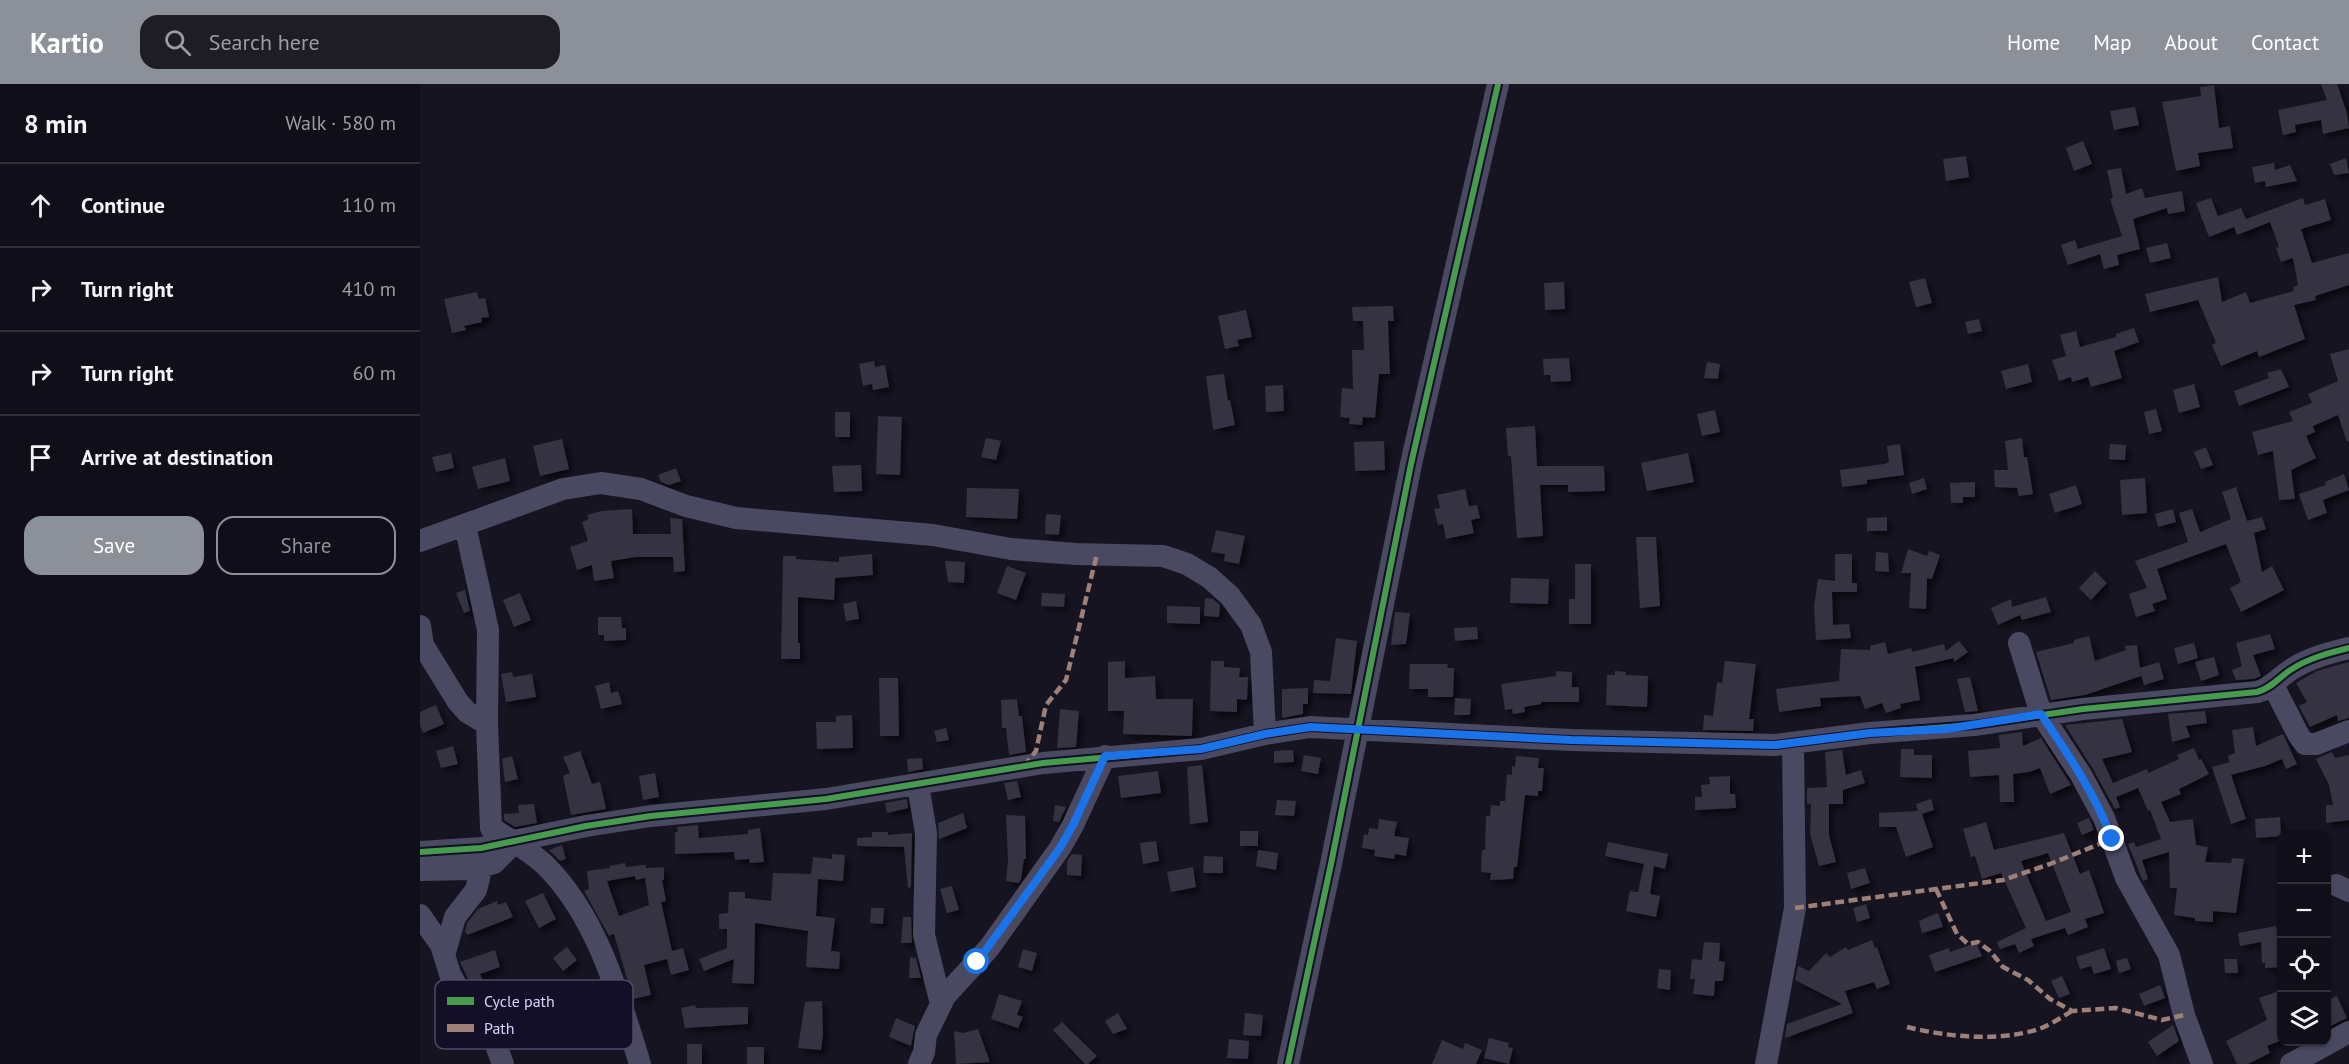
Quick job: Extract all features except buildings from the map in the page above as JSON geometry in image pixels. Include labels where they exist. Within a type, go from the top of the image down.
[{"type":"street","points":[[1288,1064],[1411,464],[1498,84]]},
{"type":"street","points":[[420,542],[563,489],[601,483],[640,489],[686,506],[736,518],[933,535],[1020,550],[1163,556],[1187,564],[1210,578],[1230,596],[1251,625],[1261,652],[1265,734]]},
{"type":"street","points":[[465,525],[488,630],[487,724],[491,828],[543,863],[563,885],[582,915],[612,980]]},
{"type":"street","points":[[420,626],[423,645],[458,702],[467,712],[487,724]]},
{"type":"street","points":[[2019,643],[2041,714],[2081,775],[2104,818],[2126,878],[2169,956],[2184,1015],[2202,1064]]},
{"type":"street","points":[[420,852],[482,848],[586,826],[651,816],[826,799],[1043,763],[1201,749],[1265,734],[1310,727],[1571,740],[1775,745],[1862,734],[1956,728],[2041,714],[2248,694],[2265,690],[2287,672],[2306,661],[2349,648]]},
{"type":"street","points":[[2273,685],[2299,736],[2306,744],[2316,744],[2349,731]]},
{"type":"street","points":[[1766,1064],[1795,908],[1793,744]]},
{"type":"street","points":[[919,1064],[924,1052],[926,1035],[941,1004],[953,986],[989,948],[1060,848],[1105,756]]},
{"type":"street","points":[[918,785],[926,833],[924,935],[941,1004]]},
{"type":"street","points":[[420,870],[470,869],[494,863],[514,843]]},
{"type":"street","points":[[445,952],[455,917],[476,890],[482,866]]},
{"type":"street","points":[[420,915],[445,952],[453,980]]},
{"type":"street","points":[[2291,1064],[2349,1032]]},
{"type":"street","points":[[633,1043],[640,1064]]},
{"type":"street","points":[[497,1049],[503,1064]]},
{"type":"marked path","points":[[1024,766],[1036,751],[1046,705],[1066,680],[1097,554]]},
{"type":"marked path","points":[[1795,908],[2003,880],[2112,839]]},
{"type":"marked path","points":[[1936,889],[1957,934],[1968,944],[1978,942],[1990,951],[2003,967],[2028,980],[2050,999],[2072,1011],[2116,1008],[2162,1020],[2184,1015]]},
{"type":"marked path","points":[[1907,1027],[1973,1037],[2007,1036],[2039,1029],[2072,1011]]},
{"type":"cycle path","points":[[1288,1064],[1331,864],[1411,464],[1498,84]]},
{"type":"cycle path","points":[[420,852],[481,848],[586,826],[651,816],[826,799],[1043,763],[1201,749],[1265,734],[1310,727],[1571,740],[1775,745],[1870,733],[1974,725],[2083,709],[2257,692],[2267,688],[2287,672],[2305,662],[2349,648]]},
{"type":"route","points":[[977,962],[1060,848],[1105,756],[1201,749],[1265,734],[1310,727],[1571,740],[1775,745],[1870,733],[1946,729],[2041,714],[2081,775],[2104,818],[2112,839]]}]
